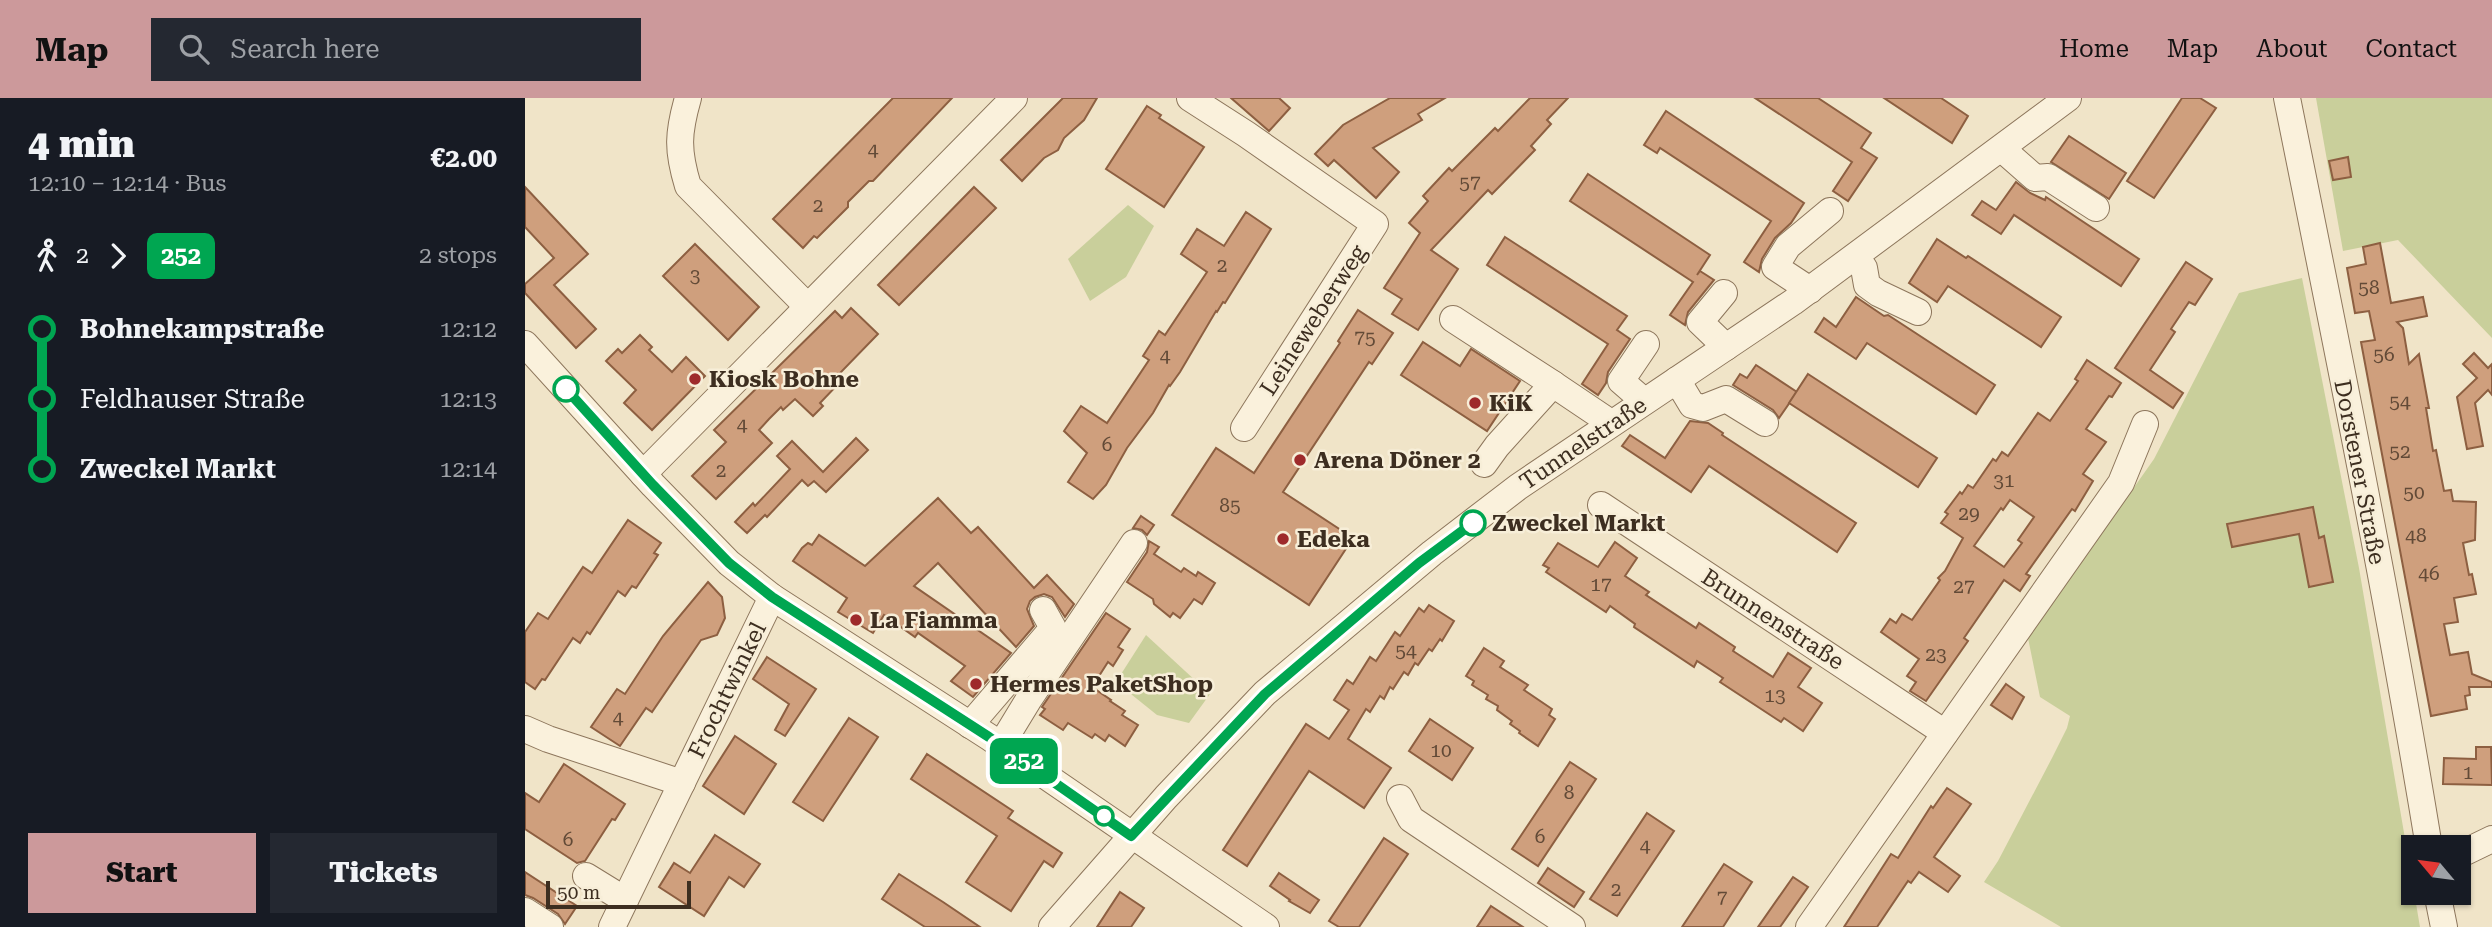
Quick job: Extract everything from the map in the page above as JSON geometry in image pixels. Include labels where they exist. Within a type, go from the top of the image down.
[{"type":"street","points":[[688,98],[679,129],[681,162],[688,186],[807,306]]},
{"type":"street","points":[[643,474],[1014,98]]},
{"type":"street","name":"Leineweberweg","points":[[1190,98],[1375,224],[1244,428]]},
{"type":"street","name":"Tunnelstraße","points":[[1052,927],[1131,836],[1265,694],[1432,553],[1518,487],[1856,257],[2068,98]]},
{"type":"street","name":"Dorstener Straße","points":[[2287,98],[2412,740],[2427,835]]},
{"type":"street","points":[[2002,149],[2035,178],[2048,177],[2096,208]]},
{"type":"street","points":[[1810,289],[1775,267],[1788,246],[1830,211]]},
{"type":"street","points":[[1856,257],[1864,268],[1867,285],[1918,312]]},
{"type":"street","points":[[1724,293],[1700,321],[1726,347]]},
{"type":"street","points":[[1453,320],[1611,423]]},
{"type":"street","points":[[525,344],[643,474],[729,563],[772,597],[970,725],[1266,927]]},
{"type":"street","points":[[1644,401],[1622,381],[1646,344]]},
{"type":"street","points":[[1677,380],[1692,405],[1703,408],[1726,399],[1765,423]]},
{"type":"street","points":[[1484,464],[1553,384]]},
{"type":"street","points":[[1809,927],[2122,483],[2145,424]]},
{"type":"street","name":"Brunnenstraße","points":[[1601,505],[1945,733]]},
{"type":"street","points":[[1001,746],[1029,699],[1134,543]]},
{"type":"street","name":"Frochtwinkel","points":[[612,927],[772,597]]},
{"type":"street","points":[[970,725],[1053,628],[1043,610]]},
{"type":"street","name":"Frochtwinkel","points":[[525,729],[682,783]]},
{"type":"street","points":[[1400,798],[1411,819],[1572,927]]},
{"type":"street","points":[[2471,849],[2492,839]]},
{"type":"street","points":[[586,876],[625,900]]},
{"type":"street","points":[[2440,905],[2444,927]]},
{"type":"street","points":[[525,911],[550,927]]},
{"type":"green space","points":[[2316,98],[2492,98],[2492,338],[2398,240],[2343,251]]},
{"type":"green space","points":[[1128,205],[1154,226],[1126,277],[1090,301],[1068,259]]},
{"type":"green space","points":[[2302,278],[2359,568],[2404,835],[2401,835],[2401,905],[2416,905],[2420,927],[2061,927],[1984,882],[1998,861],[2052,758],[2070,716],[2040,697],[2028,638],[2154,459],[2239,293]]},
{"type":"green space","points":[[1146,635],[1210,694],[1189,723],[1157,715],[1116,682]]},
{"type":"building","points":[[893,98],[952,98],[873,181],[869,181],[848,202],[848,207],[803,248],[773,219]]},
{"type":"building","points":[[1063,98],[1097,98],[1084,120],[1064,138],[1058,150],[1044,158],[1022,181],[1001,160]]},
{"type":"building","points":[[1231,98],[1279,98],[1290,108],[1269,131]]},
{"type":"building","points":[[1390,98],[1445,98],[1418,114],[1422,120],[1373,148],[1399,172],[1376,198],[1334,160],[1328,166],[1315,154],[1343,125]]},
{"type":"building","points":[[1530,98],[1568,98],[1547,120],[1551,124],[1531,146],[1535,150],[1492,194],[1488,190],[1431,250],[1458,269],[1418,330],[1392,314],[1402,299],[1384,288],[1420,233],[1409,223],[1428,201],[1423,196],[1449,168],[1452,171],[1495,128],[1498,131]]},
{"type":"building","points":[[1755,98],[1818,98],[1871,133],[1861,148],[1877,158],[1848,201],[1833,191],[1852,162]]},
{"type":"building","points":[[1884,98],[1941,98],[1968,116],[1952,143]]},
{"type":"building","points":[[2182,98],[2200,98],[2216,108],[2154,198],[2127,181]]},
{"type":"building","points":[[1147,106],[1161,115],[1159,118],[1204,147],[1164,207],[1106,169]]},
{"type":"building","points":[[1666,111],[1804,203],[1791,223],[1775,238],[1762,259],[1759,272],[1744,262],[1771,221],[1660,148],[1657,153],[1644,145]]},
{"type":"building","points":[[2069,136],[2126,173],[2109,199],[2051,162]]},
{"type":"building","points":[[2348,157],[2351,177],[2333,180],[2329,161]]},
{"type":"building","points":[[1588,174],[1710,255],[1697,275],[1700,271],[1714,280],[1688,312],[1685,325],[1670,315],[1693,282],[1570,201]]},
{"type":"building","points":[[2016,182],[2030,193],[2045,200],[2046,197],[2139,259],[2121,286],[2014,215],[2001,234],[1972,215],[1982,201],[1996,210]]},
{"type":"building","points":[[525,187],[588,254],[554,285],[596,329],[576,348],[525,293],[525,284],[554,258],[525,227]]},
{"type":"building","points":[[974,187],[996,208],[899,305],[878,285]]},
{"type":"building","points":[[1246,212],[1271,229],[1225,303],[1216,311],[1180,372],[1127,448],[1106,485],[1093,499],[1068,482],[1087,453],[1064,431],[1081,406],[1107,423],[1149,360],[1143,356],[1159,331],[1165,335],[1207,272],[1181,254],[1197,229],[1224,246]]},
{"type":"building","points":[[1505,237],[1627,316],[1617,330],[1630,339],[1608,372],[1606,383],[1598,395],[1582,384],[1608,344],[1487,265]]},
{"type":"building","points":[[1937,239],[1966,258],[1968,256],[2061,317],[2041,347],[1948,286],[1937,302],[1909,283]]},
{"type":"building","points":[[2380,243],[2391,303],[2423,297],[2427,316],[2397,322],[2403,328],[2409,364],[2419,354],[2429,408],[2426,408],[2433,451],[2436,450],[2444,491],[2451,490],[2453,501],[2476,502],[2475,540],[2463,543],[2476,594],[2454,598],[2458,622],[2444,624],[2450,655],[2468,652],[2472,674],[2492,682],[2492,687],[2469,687],[2470,695],[2465,696],[2467,709],[2431,716],[2361,342],[2375,340],[2369,311],[2355,313],[2347,268],[2366,264],[2363,247]]},
{"type":"building","points":[[695,244],[759,307],[728,340],[663,276]]},
{"type":"building","points":[[2186,262],[2212,279],[2195,305],[2189,302],[2171,329],[2175,332],[2150,370],[2183,393],[2173,408],[2115,368]]},
{"type":"building","points":[[1856,297],[1995,385],[1976,414],[1867,343],[1856,359],[1815,332],[1824,318],[1836,327]]},
{"type":"building","points":[[851,308],[878,334],[840,373],[844,378],[820,403],[823,406],[813,416],[795,399],[783,410],[781,407],[769,419],[759,430],[772,443],[716,499],[692,476],[726,442],[714,430],[835,311],[842,318]]},
{"type":"building","points":[[1358,310],[1393,333],[1372,364],[1369,362],[1283,492],[1353,538],[1309,605],[1172,515],[1216,448],[1254,473],[1340,343],[1338,341]]},
{"type":"building","points":[[640,335],[652,347],[649,350],[672,372],[686,357],[705,376],[652,430],[624,403],[636,390],[606,361],[618,349],[622,353]]},
{"type":"building","name":"KiK","points":[[1423,342],[1460,366],[1471,349],[1520,381],[1487,431],[1401,375]]},
{"type":"building","points":[[2474,353],[2488,368],[2492,364],[2492,395],[2488,390],[2475,403],[2483,446],[2467,449],[2457,397],[2477,378],[2463,364]]},
{"type":"building","points":[[2087,360],[2121,383],[2086,429],[2106,442],[2083,474],[2093,481],[2075,511],[2072,509],[2026,574],[2030,576],[2020,591],[2004,580],[1964,638],[1968,641],[1926,701],[1910,691],[1916,682],[1907,676],[1919,659],[1881,632],[1890,619],[1896,623],[1902,614],[1912,620],[1940,580],[1938,578],[1945,571],[1963,538],[1941,523],[1948,514],[1945,512],[1960,492],[1962,494],[1968,485],[1973,488],[1993,459],[1996,461],[2002,452],[2008,456],[2038,413],[2050,421],[2078,381],[2075,379]],"holes":[[[2010,500],[2034,517],[2018,540],[2022,543],[2004,567],[1974,546],[2001,508],[2003,510]]]},
{"type":"building","points":[[1756,365],[1797,392],[1779,418],[1773,410],[1733,385],[1740,374],[1747,378]]},
{"type":"building","points":[[1808,374],[1937,458],[1918,487],[1789,403]]},
{"type":"building","points":[[1690,421],[1708,423],[1723,433],[1722,435],[1856,523],[1837,552],[1709,466],[1691,492],[1622,446],[1630,435],[1665,458]]},
{"type":"building","points":[[856,438],[868,450],[826,492],[814,481],[808,486],[802,480],[767,517],[765,515],[747,533],[735,522],[753,503],[755,506],[790,469],[777,456],[792,441],[823,472]]},
{"type":"building","points":[[938,498],[971,533],[978,527],[1034,588],[1047,575],[1074,604],[1065,617],[1052,597],[1044,594],[1035,597],[1027,609],[1034,626],[1016,647],[938,563],[914,586],[1011,653],[973,697],[951,681],[965,666],[918,633],[915,637],[884,615],[873,633],[838,612],[847,598],[793,561],[802,548],[808,543],[812,545],[819,535],[865,566]]},
{"type":"building","points":[[2313,507],[2319,538],[2324,536],[2333,582],[2309,587],[2299,534],[2232,547],[2227,524]]},
{"type":"building","points":[[1141,516],[1154,525],[1147,535],[1142,530],[1133,528]]},
{"type":"building","points":[[628,520],[661,543],[654,553],[658,555],[636,588],[632,586],[625,596],[618,591],[590,634],[587,632],[580,643],[573,638],[545,680],[542,679],[535,689],[525,682],[525,632],[538,613],[548,619],[583,567],[592,573]]},
{"type":"building","points":[[1149,541],[1159,547],[1154,554],[1181,572],[1184,568],[1196,576],[1198,572],[1215,583],[1202,604],[1194,599],[1180,618],[1173,613],[1170,617],[1154,604],[1153,599],[1127,582],[1147,552]]},
{"type":"building","points":[[1615,542],[1637,558],[1625,576],[1649,592],[1646,595],[1696,628],[1699,623],[1735,647],[1733,651],[1773,677],[1788,653],[1811,668],[1798,687],[1822,703],[1803,731],[1784,718],[1781,722],[1720,682],[1723,678],[1697,661],[1694,667],[1634,627],[1635,624],[1610,606],[1606,612],[1546,572],[1549,568],[1543,565],[1558,543],[1598,567]]},
{"type":"building","points":[[708,582],[722,597],[725,618],[717,635],[701,640],[652,712],[646,708],[620,746],[591,727],[617,689],[625,694],[663,636]]},
{"type":"building","points":[[1429,605],[1454,621],[1442,641],[1440,639],[1432,651],[1429,649],[1418,665],[1415,663],[1408,675],[1404,672],[1393,689],[1390,687],[1384,699],[1380,696],[1370,712],[1366,709],[1348,739],[1391,768],[1364,808],[1309,771],[1247,866],[1223,850],[1306,724],[1329,739],[1349,710],[1334,700],[1347,680],[1353,684],[1370,657],[1376,661],[1395,632],[1400,636],[1419,608],[1424,612]]},
{"type":"building","points":[[1106,613],[1130,629],[1118,647],[1123,650],[1113,666],[1108,662],[1092,687],[1125,711],[1122,715],[1138,725],[1125,746],[1109,735],[1105,741],[1095,734],[1092,738],[1068,723],[1063,730],[1040,715],[1045,709],[1042,707]]},
{"type":"building","points":[[1484,648],[1504,661],[1500,667],[1528,685],[1524,690],[1552,709],[1549,715],[1555,719],[1538,746],[1519,733],[1520,731],[1510,724],[1512,721],[1497,710],[1498,706],[1486,699],[1488,695],[1472,685],[1474,681],[1466,676]]},
{"type":"building","points":[[767,657],[816,689],[785,736],[775,730],[789,704],[753,679]]},
{"type":"building","points":[[2006,684],[2024,697],[2012,719],[1991,705]]},
{"type":"building","points":[[849,718],[878,737],[823,821],[793,802]]},
{"type":"building","points":[[1430,719],[1473,748],[1452,780],[1409,751]]},
{"type":"building","points":[[735,736],[776,764],[744,814],[703,786]]},
{"type":"building","points":[[2476,747],[2491,747],[2492,785],[2443,784],[2444,758],[2476,759]]},
{"type":"building","points":[[927,754],[1013,811],[1008,818],[1062,853],[1053,867],[1044,861],[1011,911],[966,882],[997,836],[911,779]]},
{"type":"building","points":[[1570,762],[1596,779],[1538,866],[1512,849]]},
{"type":"building","points":[[564,764],[625,804],[585,861],[577,863],[525,829],[525,793],[539,802]]},
{"type":"building","points":[[1947,788],[1971,804],[1934,857],[1960,876],[1948,892],[1919,872],[1911,883],[1908,881],[1877,927],[1844,927],[1891,854],[1898,858],[1931,806],[1933,808]]},
{"type":"building","points":[[1647,813],[1674,831],[1617,916],[1590,899]]},
{"type":"building","points":[[715,835],[760,864],[744,887],[729,877],[704,916],[659,887],[674,863],[690,873]]},
{"type":"building","points":[[1384,838],[1408,854],[1359,927],[1339,927],[1329,921]]},
{"type":"building","points":[[1724,864],[1752,882],[1723,927],[1682,927]]},
{"type":"building","points":[[1548,868],[1584,892],[1574,907],[1538,883]]},
{"type":"building","points":[[525,872],[577,906],[565,924],[558,914],[525,895]]},
{"type":"building","points":[[1279,873],[1319,900],[1310,913],[1270,886]]},
{"type":"building","points":[[899,874],[980,927],[925,927],[882,899]]},
{"type":"building","points":[[1793,877],[1808,887],[1780,927],[1758,927]]},
{"type":"building","points":[[1120,892],[1144,908],[1131,927],[1097,927]]},
{"type":"building","points":[[1491,906],[1523,927],[1477,927]]},
{"type":"bus line","name":"252","points":[[566,389],[653,485],[729,563],[772,597],[989,737],[1131,836],[1265,694],[1419,563],[1473,523]]},
{"type":"place","name":"Kiosk Bohne","points":[[695,379]]},
{"type":"place","name":"KiK","points":[[1475,403]]},
{"type":"place","name":"Arena Döner 2","points":[[1300,460]]},
{"type":"place","name":"Zweckel Markt","points":[[1473,523]]},
{"type":"place","name":"Edeka","points":[[1283,539]]},
{"type":"place","name":"La Fiamma","points":[[856,620]]},
{"type":"place","name":"Hermes PaketShop","points":[[976,684]]}]
